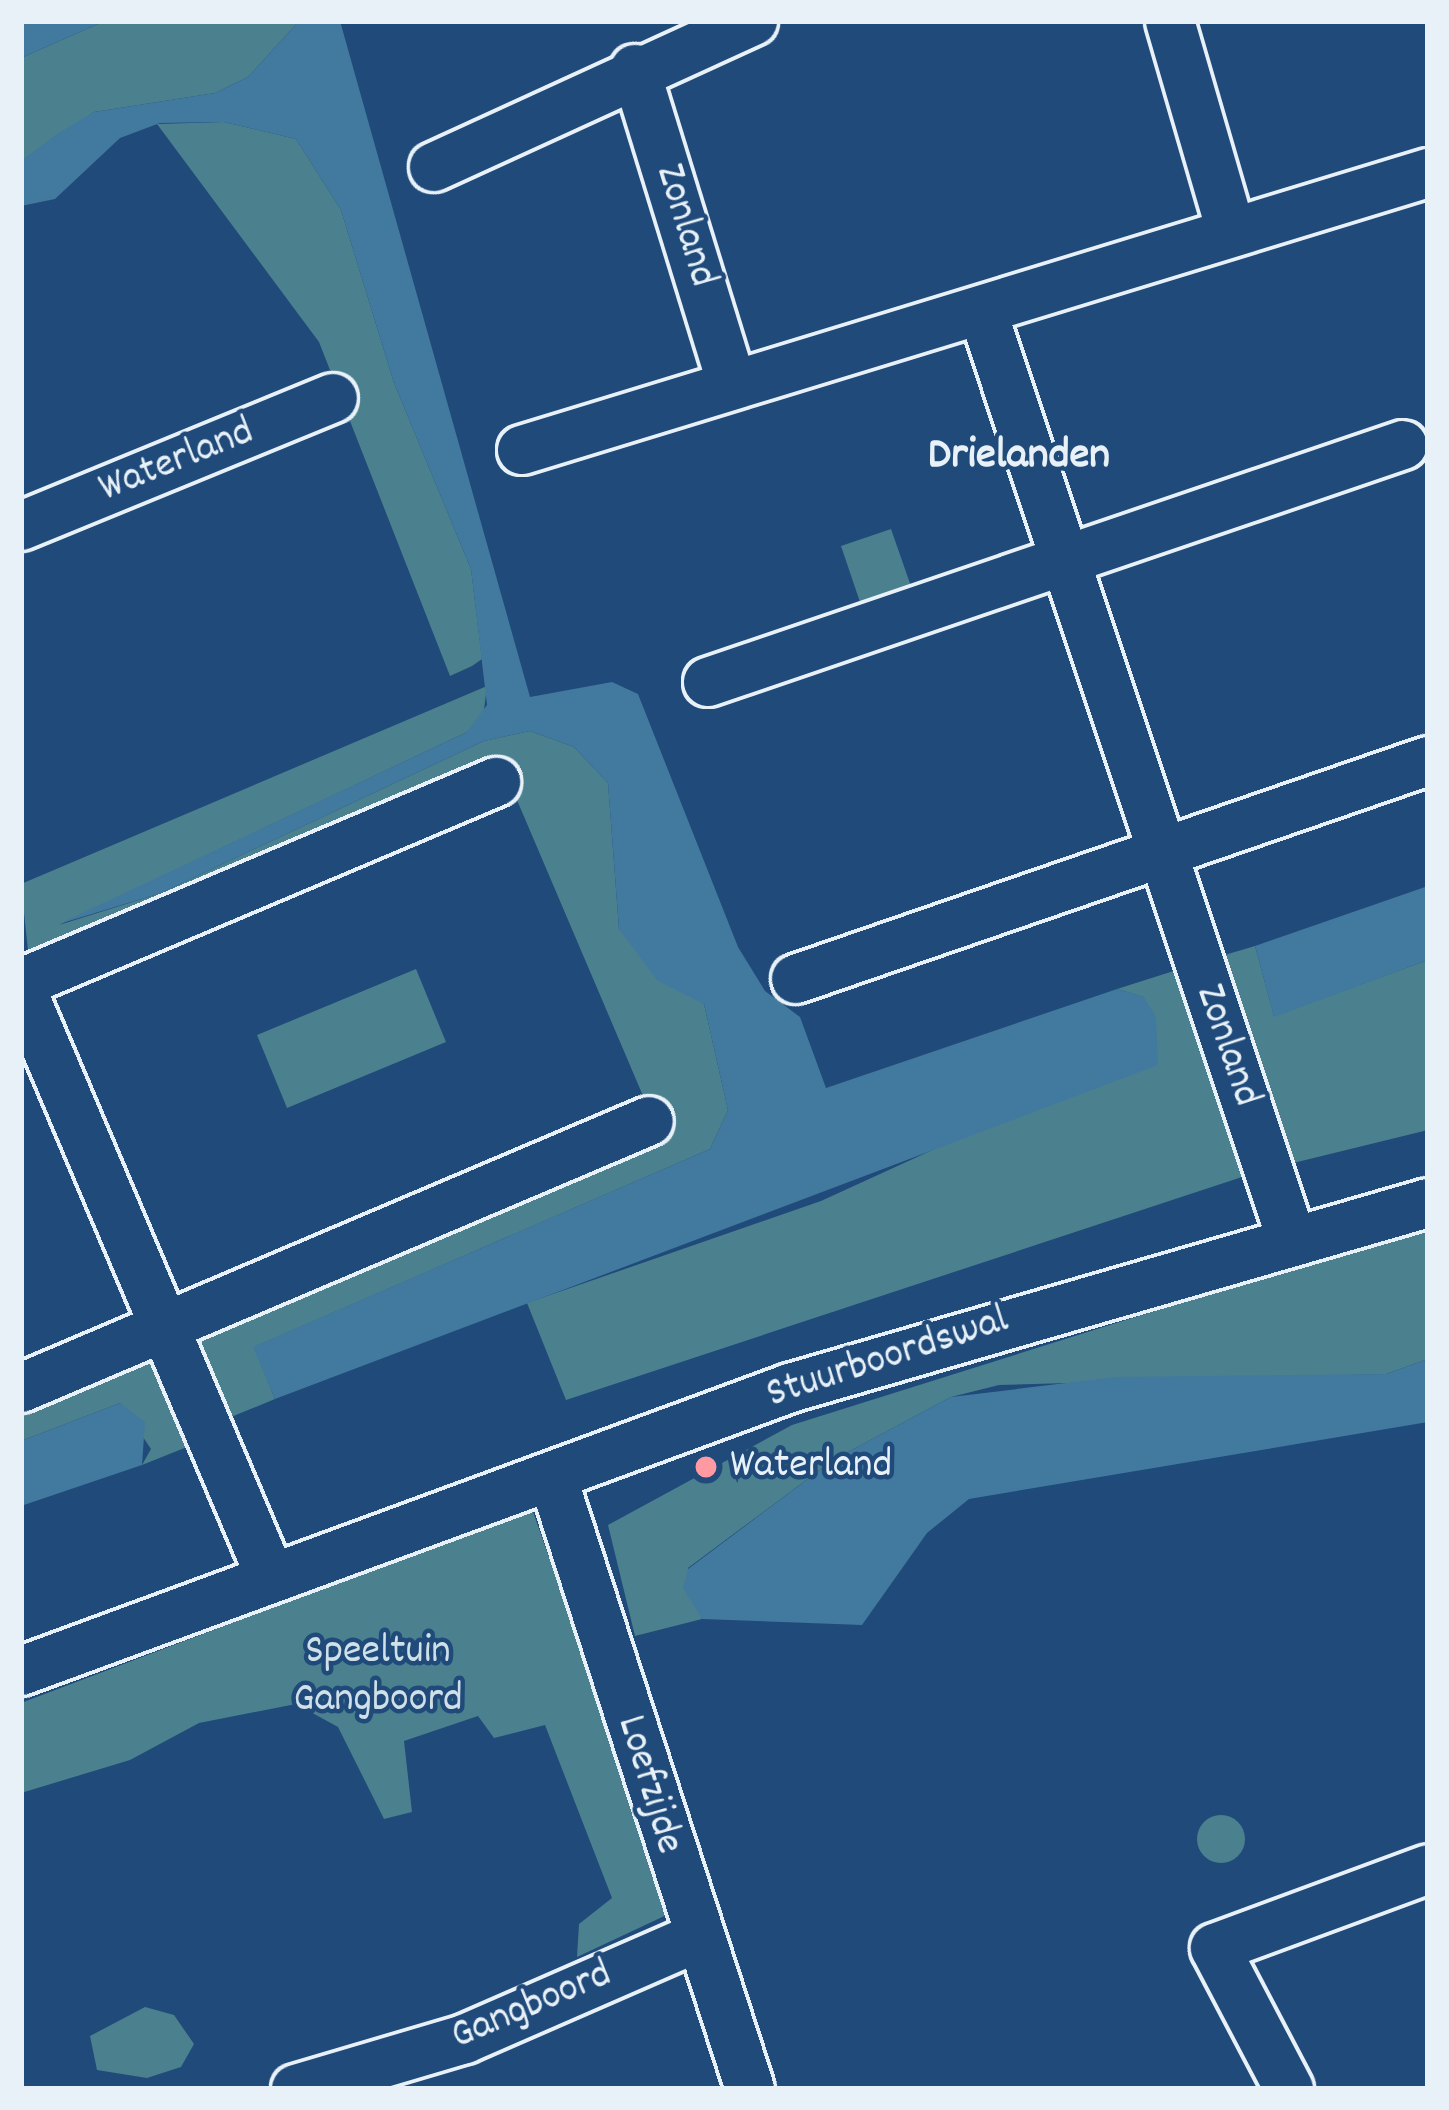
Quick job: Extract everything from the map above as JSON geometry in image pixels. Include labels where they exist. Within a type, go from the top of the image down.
[{"type":"street","points":[[434,167],[635,69],[753,21]]},
{"type":"street","points":[[1170,21],[1232,231]]},
{"type":"street","name":"Zonland","points":[[635,69],[732,384]]},
{"type":"street","points":[[522,450],[1428,173]]},
{"type":"street","name":"Zonland","points":[[982,310],[1057,562],[1291,1238]]},
{"type":"street","name":"Waterland","points":[[21,526],[333,398]]},
{"type":"street","points":[[708,682],[1403,445]]},
{"type":"street","points":[[796,979],[1428,761]]},
{"type":"street","points":[[271,1578],[21,986],[496,782]]},
{"type":"street","points":[[21,1388],[649,1120]]},
{"type":"street","name":"Stuurboordswal","points":[[21,1671],[909,1348],[1428,1203]]},
{"type":"street","name":"Loefzijde","points":[[553,1479],[696,1938],[750,2089]]},
{"type":"street","points":[[1289,2089],[1215,1948],[1428,1869]]},
{"type":"street","name":"Gangboord","points":[[296,2089],[465,2039],[696,1938]]},
{"type":"green space","points":[[105,21],[299,21],[248,77],[215,93],[94,112],[21,161],[21,58]]},
{"type":"green space","points":[[224,122],[296,139],[341,210],[394,383],[471,569],[482,659],[450,676],[319,342],[157,124]]},
{"type":"green space","points":[[891,529],[913,592],[862,608],[841,546]]},
{"type":"green space","points":[[487,686],[483,718],[467,732],[59,925],[161,893],[484,741],[530,731],[574,747],[608,783],[619,929],[704,1004],[728,1110],[710,1149],[254,1347],[275,1399],[219,1422],[182,1332],[655,1124],[505,772],[29,960],[21,884]]},
{"type":"green space","points":[[1255,946],[1274,1016],[1428,960],[1428,1130],[1281,1166],[1218,957]]},
{"type":"green space","points":[[1183,968],[1245,1176],[566,1400],[527,1303],[821,1201],[939,1147],[1143,997],[1117,989]]},
{"type":"green space","points":[[416,969],[446,1042],[287,1108],[257,1035]]},
{"type":"green space","points":[[1428,1225],[1428,1359],[1386,1374],[999,1385],[951,1397],[833,1460],[688,1568],[702,1619],[635,1636],[608,1525],[792,1425]]},
{"type":"green space","points":[[147,1347],[187,1447],[142,1465],[151,1449],[120,1403],[21,1441],[21,1402]]},
{"type":"green space","name":"Speeltuin Gangboord","points":[[532,1509],[675,1911],[577,1957],[579,1924],[612,1898],[545,1725],[494,1738],[478,1716],[404,1741],[412,1812],[384,1819],[338,1727],[296,1704],[199,1723],[130,1760],[21,1793],[21,1703]]},
{"type":"green space","points":[[1221,1815],[1238,1822],[1245,1839],[1238,1856],[1221,1863],[1204,1856],[1197,1839],[1204,1822]]},
{"type":"green space","points":[[145,2007],[174,2015],[194,2044],[181,2067],[147,2078],[97,2070],[90,2036]]},
{"type":"water","points":[[21,21],[105,21],[21,58]]},
{"type":"water","points":[[299,21],[340,21],[530,697],[612,682],[638,694],[738,947],[765,991],[800,1017],[826,1088],[1117,989],[1144,997],[1156,1017],[1158,1065],[275,1399],[253,1347],[710,1149],[728,1110],[704,1004],[658,981],[619,929],[608,783],[574,747],[530,731],[484,741],[161,893],[59,924],[467,732],[487,705],[471,569],[394,383],[341,210],[296,139],[224,122],[160,123],[120,138],[55,199],[21,206],[21,161],[57,134],[94,112],[215,93],[248,77]]},
{"type":"water","points":[[1428,886],[1428,960],[1274,1017],[1255,946]]},
{"type":"water","points":[[1428,1359],[1428,1422],[969,1499],[927,1533],[862,1625],[702,1619],[683,1588],[688,1569],[833,1460],[951,1397],[1116,1377],[1386,1374]]},
{"type":"water","points":[[120,1403],[145,1422],[142,1465],[21,1506],[21,1441]]},
{"type":"place","name":"Waterland","points":[[706,1467]]},
{"type":"district","name":"Drielanden","points":[[1019,458]]}]
